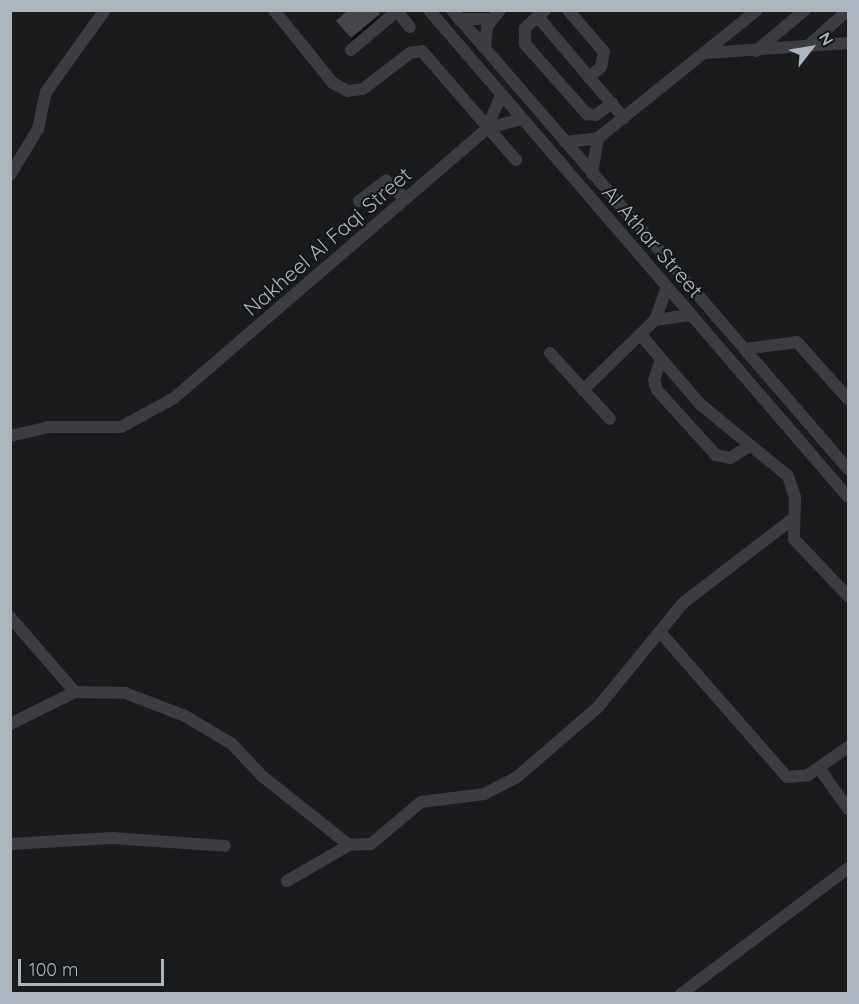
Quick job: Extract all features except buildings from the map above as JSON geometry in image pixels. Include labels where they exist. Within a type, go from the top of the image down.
[{"type":"street","points":[[10,175],[38,129],[46,92],[105,10]]},
{"type":"street","points":[[274,10],[333,83],[348,91],[363,89],[414,51],[426,55],[516,160]]},
{"type":"street","name":"Al Athar Street","points":[[429,10],[849,497]]},
{"type":"street","points":[[568,10],[603,52],[600,67],[589,77]]},
{"type":"street","points":[[566,142],[597,138],[757,10]]},
{"type":"street","points":[[756,51],[804,10]]},
{"type":"street","points":[[807,46],[848,10]]},
{"type":"street","points":[[351,50],[396,11],[410,27]]},
{"type":"street","points":[[612,103],[596,115],[586,114],[528,47],[524,32],[541,14],[624,118]]},
{"type":"street","points":[[456,15],[495,15],[485,49]]},
{"type":"street","name":"Al Athar Street","points":[[456,15],[592,175],[849,469]]},
{"type":"street","points":[[706,53],[849,43]]},
{"type":"street","name":"Nakheel Al Faqi Street","points":[[488,128],[501,95]]},
{"type":"street","name":"Nakheel Al Faqi Street","points":[[10,436],[48,427],[121,427],[192,384],[488,128],[521,118]]},
{"type":"street","points":[[592,175],[590,156],[597,138]]},
{"type":"street","points":[[359,201],[386,181],[405,199]]},
{"type":"street","points":[[583,390],[655,320],[667,287]]},
{"type":"street","points":[[655,320],[690,315]]},
{"type":"street","points":[[640,334],[700,404],[788,476],[795,496],[790,521],[799,547],[849,596]]},
{"type":"street","points":[[746,349],[797,342],[849,399]]},
{"type":"street","points":[[550,353],[609,419]]},
{"type":"street","points":[[661,359],[654,380],[657,390],[716,455],[730,458],[750,446]]},
{"type":"street","points":[[287,881],[349,845],[371,844],[400,814],[447,795],[484,794],[517,777],[598,707],[692,594],[790,521]]},
{"type":"street","points":[[10,617],[75,692]]},
{"type":"street","points":[[660,632],[781,772],[794,779],[819,768],[849,747]]},
{"type":"street","points":[[10,724],[75,692],[125,693],[185,716],[231,744],[262,776],[349,845]]},
{"type":"street","points":[[819,768],[849,809]]},
{"type":"street","points":[[10,844],[112,838],[225,846]]},
{"type":"street","points":[[681,993],[849,868]]}]
